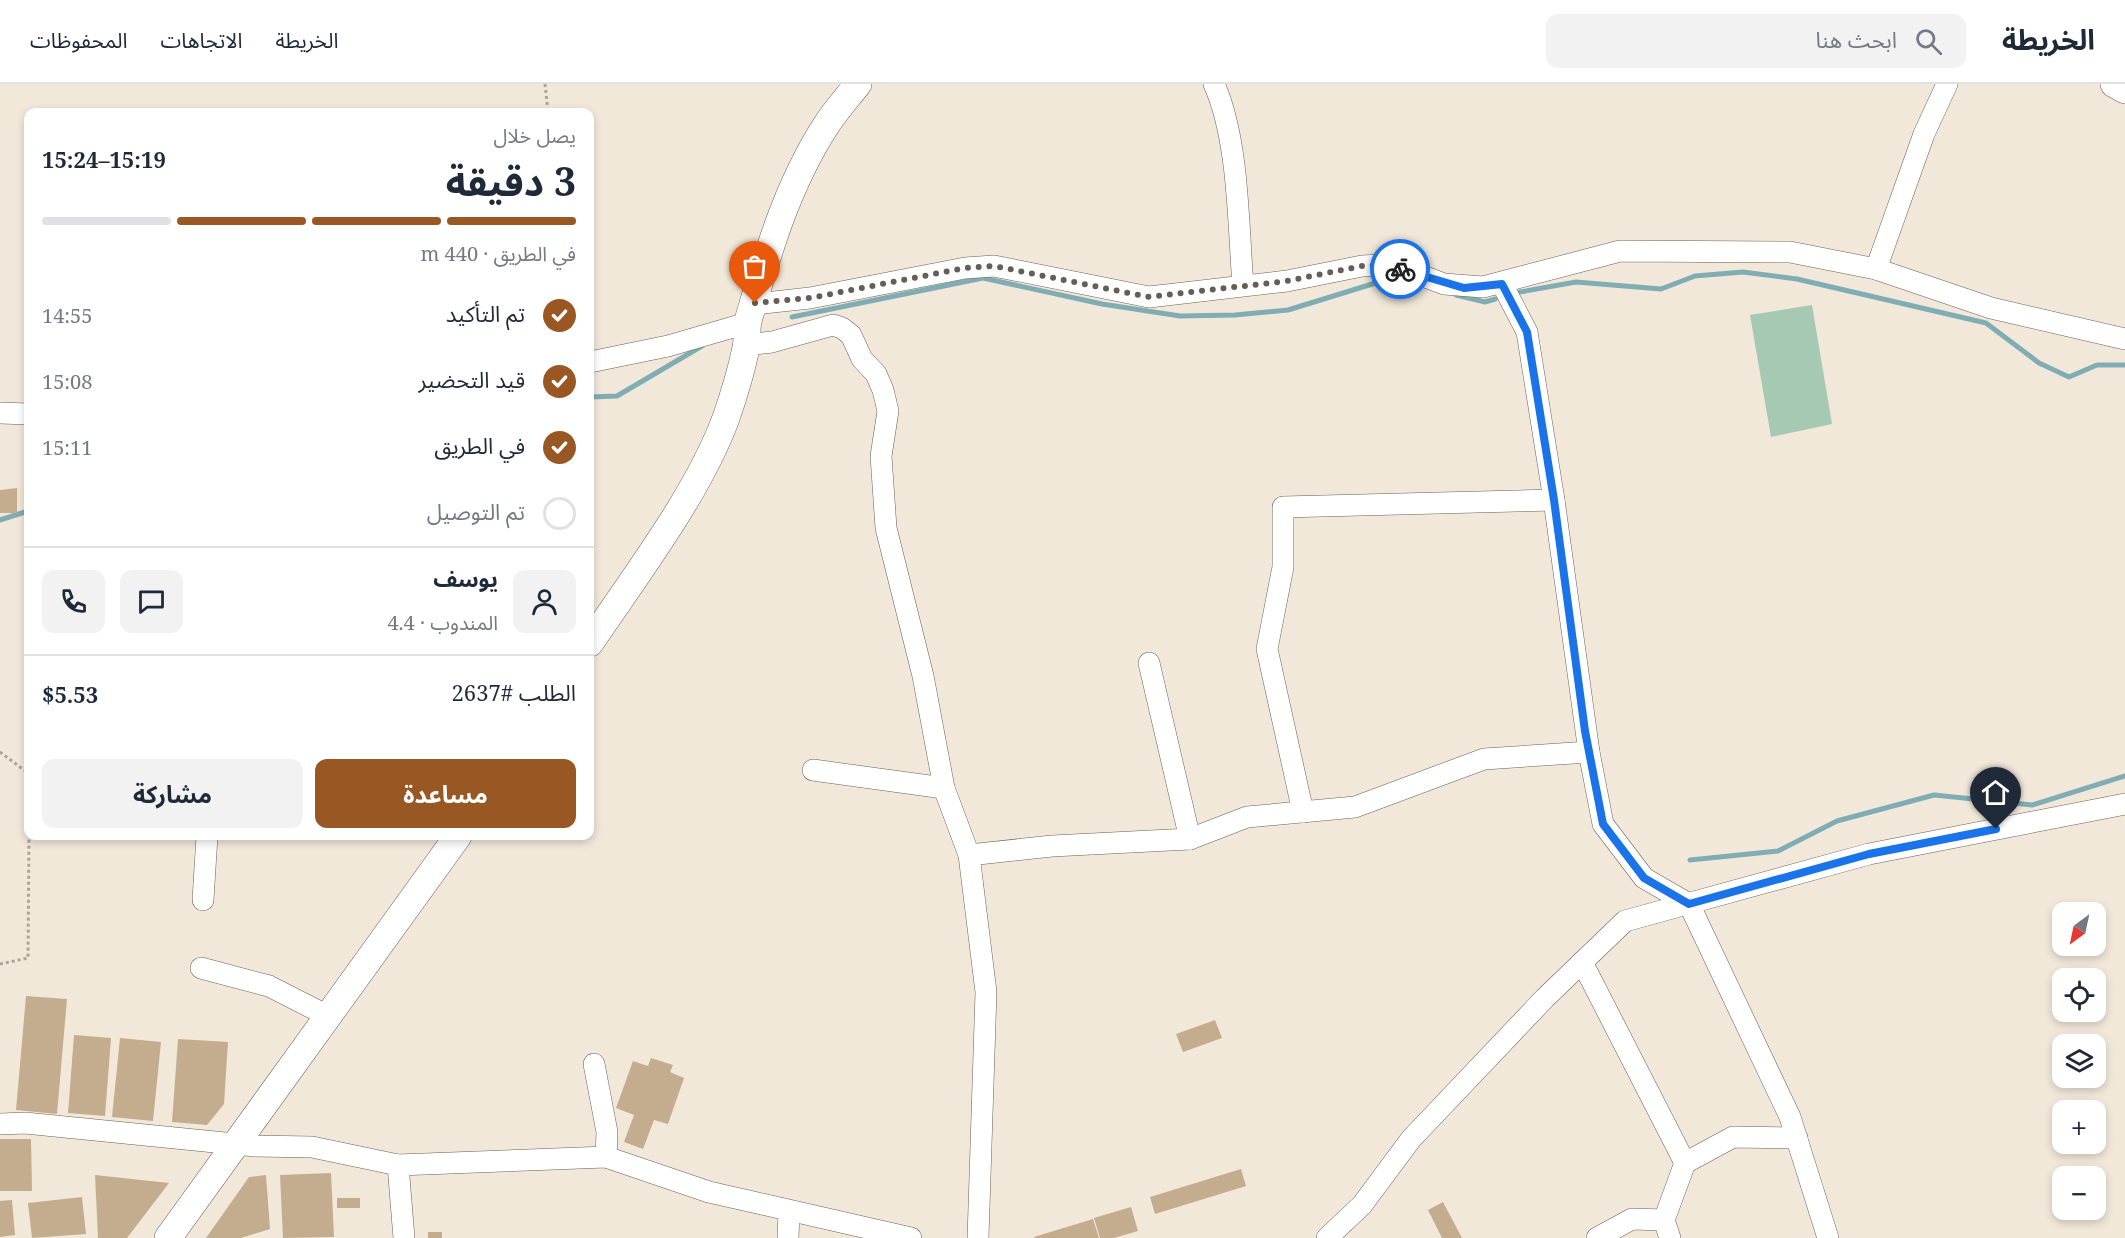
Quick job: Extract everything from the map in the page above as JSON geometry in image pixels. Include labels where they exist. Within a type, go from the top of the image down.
[{"type":"main road","points":[[594,637],[659,541],[705,463],[725,420],[776,231],[801,172],[825,127],[858,84]]},
{"type":"main road","points":[[2114,84],[2125,90]]},
{"type":"main road","points":[[168,1238],[456,840]]},
{"type":"street","points":[[1214,84],[1222,103],[1230,139],[1244,285]]},
{"type":"street","points":[[1876,269],[1924,134],[1947,84]]},
{"type":"street","points":[[594,361],[668,346],[750,324],[810,298],[954,270],[994,266],[1149,297],[1287,281],[1362,266],[1380,265],[1464,288],[1502,284],[1620,250],[1790,252],[1876,269],[1991,308],[2125,339]]},
{"type":"street","points":[[1502,284],[1527,332],[1554,500],[1589,752],[1603,824],[1644,878],[1689,904],[1790,1117],[1828,1238]]},
{"type":"street","points":[[750,324],[772,342],[833,326],[842,328],[851,335],[862,359],[876,374],[888,411],[881,456],[886,528],[922,676],[944,788],[969,855],[986,992],[978,1238]]},
{"type":"street","points":[[0,413],[24,414]]},
{"type":"street","points":[[1303,812],[1267,649],[1283,567],[1283,507],[1554,500]]},
{"type":"street","points":[[1149,663],[1190,839]]},
{"type":"street","points":[[969,855],[1052,846],[1190,839],[1247,817],[1355,807],[1484,759],[1589,752]]},
{"type":"street","points":[[813,770],[944,788]]},
{"type":"street","points":[[1327,1238],[1362,1204],[1411,1138],[1582,962],[1625,921],[1869,854],[2125,804]]},
{"type":"street","points":[[203,900],[207,840]]},
{"type":"street","points":[[1582,962],[1685,1163],[1667,1229],[1632,1219],[1597,1238]]},
{"type":"street","points":[[201,969],[269,986],[328,1016]]},
{"type":"street","points":[[594,1064],[607,1132],[606,1157]]},
{"type":"street","points":[[0,1124],[25,1124],[236,1144],[312,1147],[398,1165],[606,1157],[709,1192],[911,1238]]},
{"type":"street","points":[[1685,1163],[1733,1137],[1797,1138]]},
{"type":"street","points":[[398,1165],[404,1238]]},
{"type":"street","points":[[788,1238],[789,1212]]},
{"type":"path","points":[[545,84],[548,108]]},
{"type":"path","points":[[0,752],[24,770]]},
{"type":"path","points":[[0,964],[28,957],[29,840]]},
{"type":"green space","points":[[1812,305],[1832,424],[1771,437],[1750,315]]},
{"type":"building","points":[[17,488],[17,513],[0,513],[0,490]]},
{"type":"building","points":[[26,996],[67,999],[57,1114],[16,1110]]},
{"type":"building","points":[[1215,1020],[1222,1038],[1183,1052],[1176,1034]]},
{"type":"building","points":[[74,1035],[111,1038],[105,1116],[68,1113]]},
{"type":"building","points":[[120,1038],[161,1042],[153,1121],[112,1117]]},
{"type":"building","points":[[178,1039],[228,1042],[224,1104],[207,1125],[172,1122]]},
{"type":"building","points":[[651,1058],[673,1065],[670,1072],[684,1078],[668,1124],[654,1120],[643,1149],[624,1142],[634,1115],[616,1108],[633,1061],[648,1066]]},
{"type":"building","points":[[0,1139],[31,1139],[32,1191],[0,1191]]},
{"type":"building","points":[[1241,1169],[1246,1186],[1155,1214],[1150,1197]]},
{"type":"building","points":[[331,1173],[334,1237],[283,1238],[280,1175]]},
{"type":"building","points":[[95,1175],[169,1183],[127,1238],[98,1238]]},
{"type":"building","points":[[266,1175],[270,1229],[241,1238],[206,1238],[249,1177]]},
{"type":"building","points":[[82,1197],[86,1234],[32,1238],[28,1203]]},
{"type":"building","points":[[337,1198],[360,1198],[360,1208],[337,1208]]},
{"type":"building","points":[[12,1200],[15,1235],[0,1237],[0,1201]]},
{"type":"building","points":[[1443,1202],[1462,1238],[1442,1238],[1428,1210]]},
{"type":"building","points":[[1131,1207],[1138,1231],[1114,1238],[1100,1238],[1094,1218]]},
{"type":"building","points":[[1093,1219],[1099,1238],[1034,1238],[1034,1237]]},
{"type":"building","points":[[428,1232],[442,1232],[442,1238],[428,1238]]},
{"type":"waterway","points":[[1520,292],[1576,282],[1661,289],[1695,276],[1743,272],[1797,279],[1986,323],[2039,363],[2069,377],[2097,365],[2125,365]]},
{"type":"waterway","points":[[792,317],[983,278],[1102,304],[1180,316],[1235,315],[1288,310],[1395,277]]},
{"type":"waterway","points":[[1456,295],[1485,302],[1495,299]]},
{"type":"waterway","points":[[594,397],[617,396],[702,346]]},
{"type":"waterway","points":[[0,520],[24,512]]},
{"type":"waterway","points":[[1690,860],[1778,851],[1837,821],[1934,795],[2032,805],[2125,776]]},
{"type":"way so far","points":[[755,303],[810,298],[965,268],[994,266],[1021,269],[1125,294],[1149,297],[1287,281],[1362,266],[1380,265],[1400,269]]},
{"type":"route","points":[[1400,269],[1444,284],[1464,288],[1502,284],[1527,332],[1554,500],[1585,731],[1603,824],[1644,878],[1689,904],[1869,854],[1996,829]]}]
